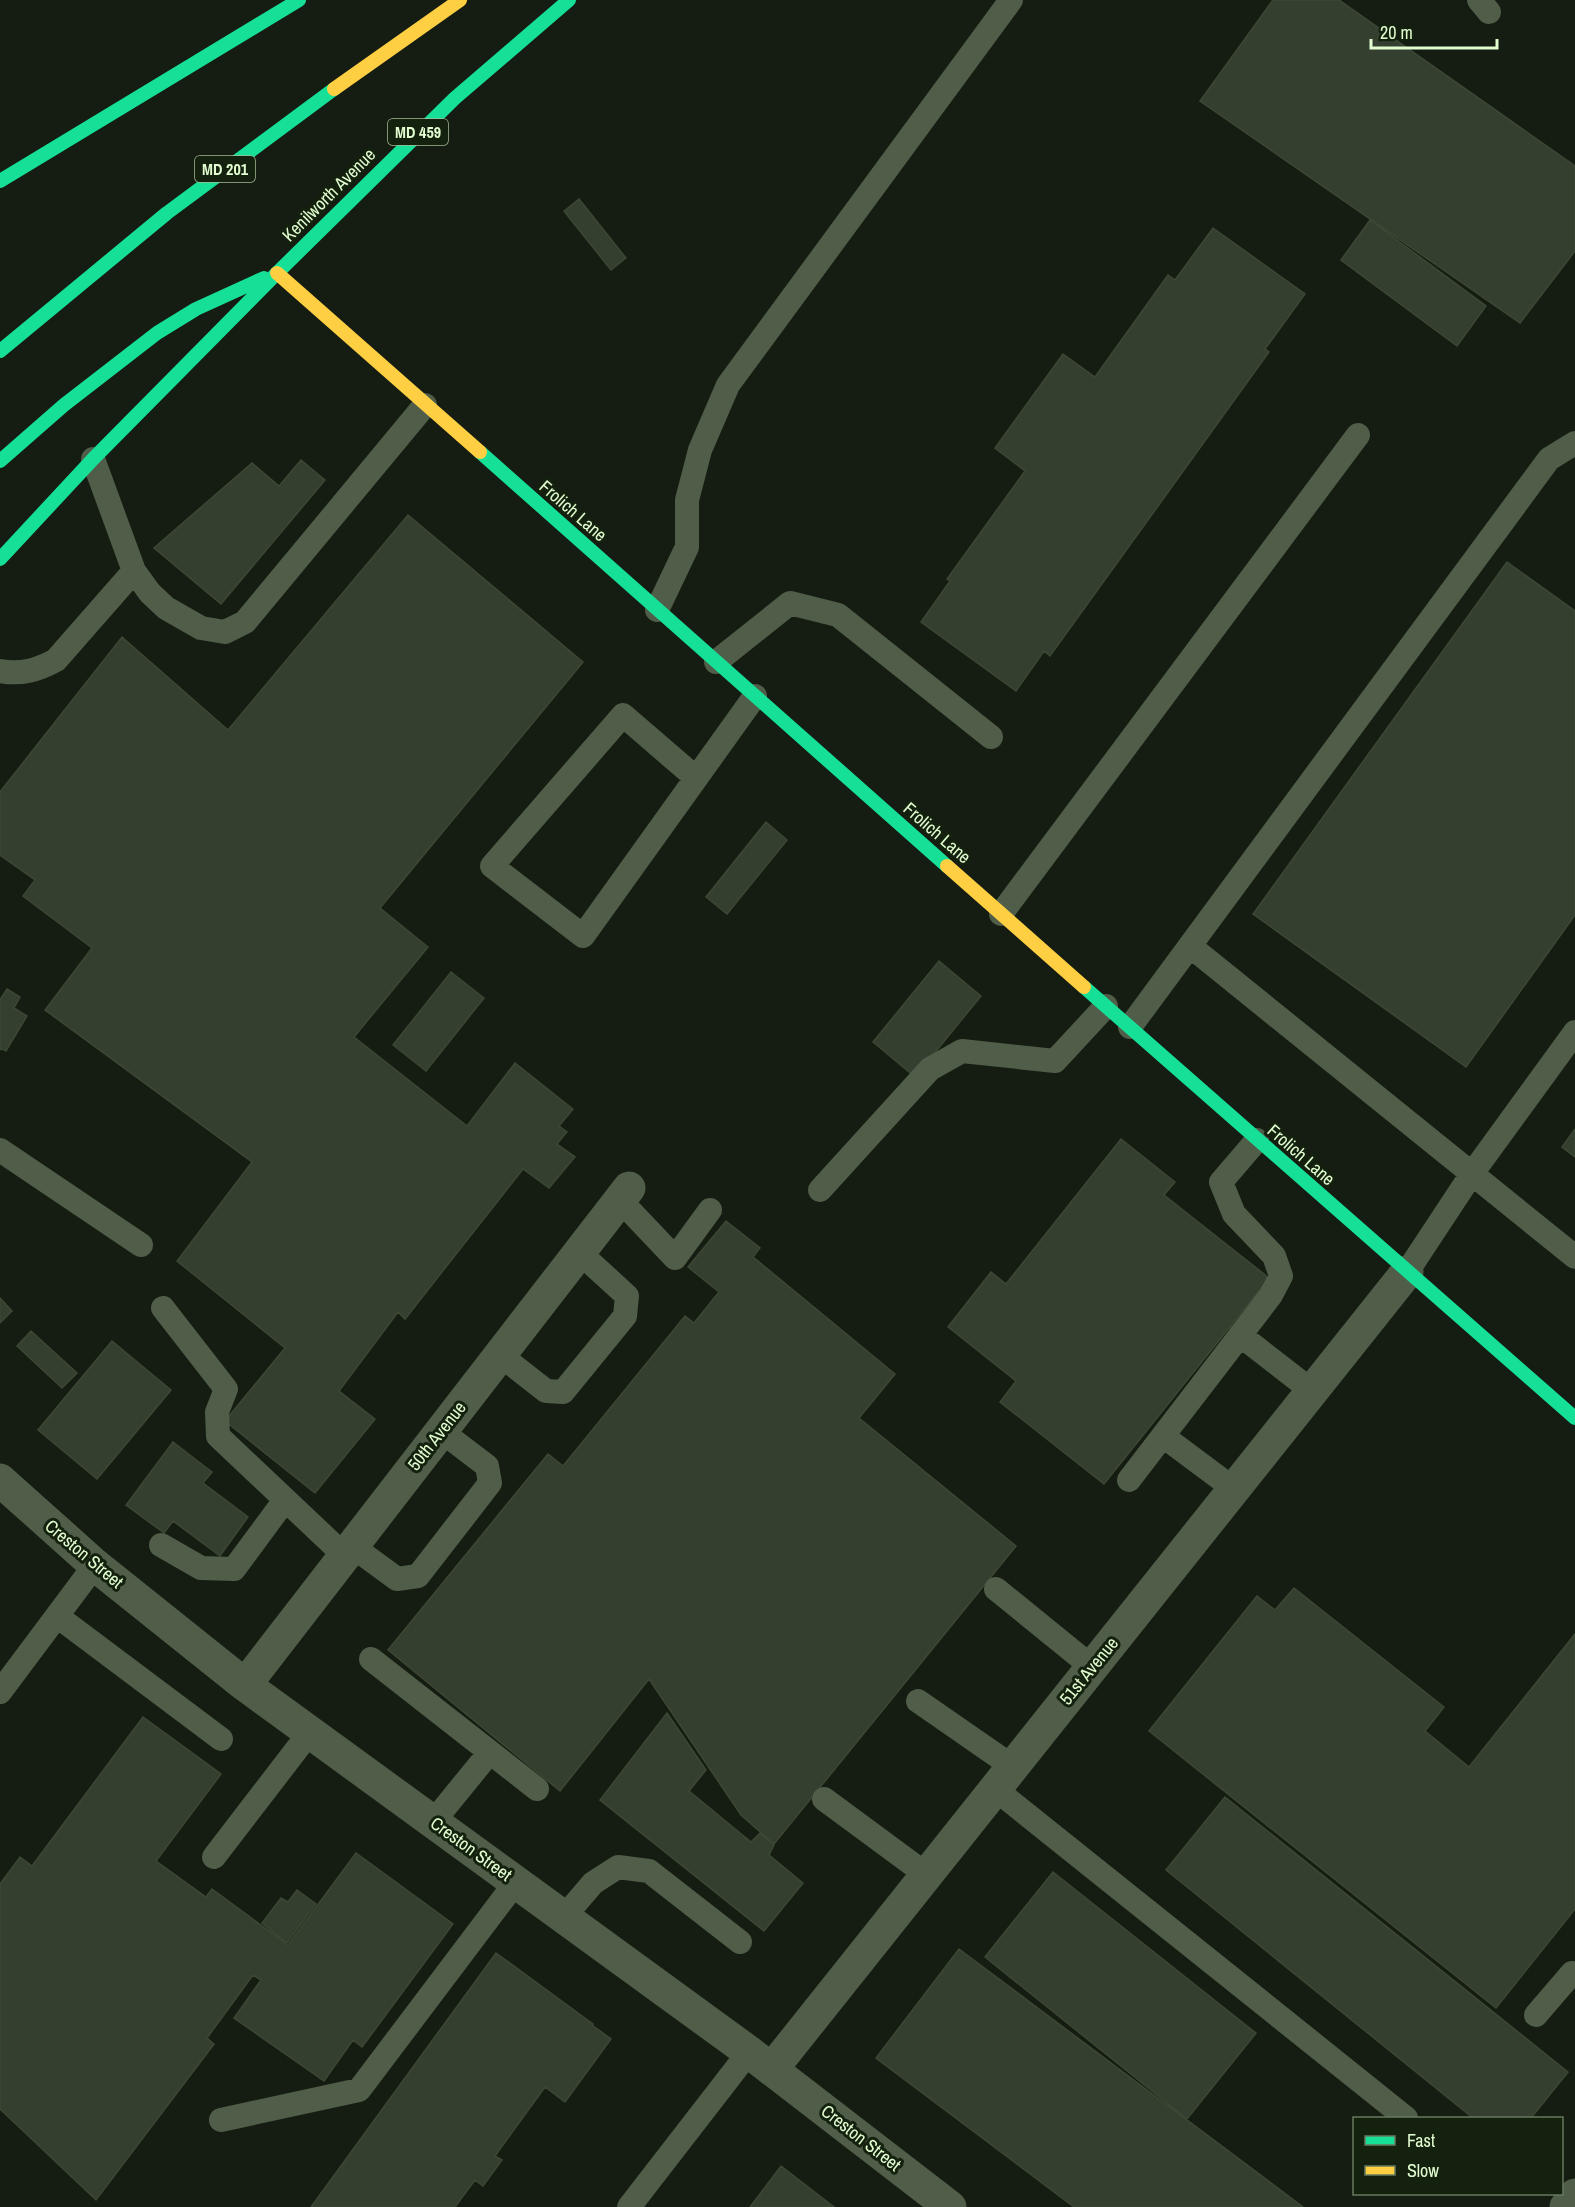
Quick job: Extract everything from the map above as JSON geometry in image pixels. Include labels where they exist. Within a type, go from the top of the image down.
[{"type":"main road","points":[[0,182],[299,0]]},
{"type":"main road","name":"MD 201","points":[[0,351],[126,246],[251,149],[460,0]]},
{"type":"main road","name":"Kenilworth Avenue","points":[[0,559],[93,459],[443,108],[569,0]]},
{"type":"main road","name":"Kenilworth Avenue","points":[[0,461],[64,405],[157,333],[214,300],[277,273]]},
{"type":"main road","name":"Frolich Lane","points":[[277,273],[1257,1140],[1575,1418]]},
{"type":"street","name":"50th Avenue","points":[[245,1685],[624,1194]]},
{"type":"street","name":"51st Avenue","points":[[760,2061],[927,1875],[1407,1272]]},
{"type":"street","name":"Creston Street","points":[[0,1480],[95,1565],[245,1685],[760,2061],[950,2207]]},
{"type":"street","points":[[1566,2207],[1575,2195]]},
{"type":"lane","points":[[657,610],[687,547],[687,500],[700,450],[728,385],[1011,0]]},
{"type":"lane","points":[[93,459],[134,571],[150,593],[184,620],[201,628],[225,632],[245,622],[425,405]]},
{"type":"lane","points":[[1001,914],[1358,435]]},
{"type":"lane","points":[[1130,1027],[1549,459],[1575,443]]},
{"type":"lane","points":[[0,671],[24,673],[42,668],[56,660],[134,571]]},
{"type":"lane","points":[[716,662],[790,603],[838,615],[991,737]]},
{"type":"lane","points":[[696,778],[623,715],[492,866],[583,936],[755,696]]},
{"type":"lane","points":[[1190,946],[1575,1257]]},
{"type":"lane","points":[[820,1190],[930,1069],[962,1051],[1055,1061],[1106,1006]]},
{"type":"lane","points":[[1407,1272],[1472,1175],[1575,1032]]},
{"type":"lane","points":[[1129,1480],[1271,1295],[1281,1276],[1274,1256],[1234,1214],[1221,1182],[1257,1140]]},
{"type":"lane","points":[[0,1150],[141,1245]]},
{"type":"lane","points":[[624,1194],[675,1258],[710,1210]]},
{"type":"lane","points":[[500,1355],[546,1391],[563,1392],[625,1316],[627,1296],[579,1252]]},
{"type":"lane","points":[[163,1308],[226,1389],[217,1412],[218,1436],[285,1500],[349,1551],[397,1579],[417,1576],[490,1483],[487,1466],[441,1431]]},
{"type":"lane","points":[[1240,1335],[1312,1391]]},
{"type":"lane","points":[[1163,1436],[1234,1489]]},
{"type":"lane","points":[[161,1545],[201,1568],[234,1569],[285,1500]]},
{"type":"lane","points":[[0,1692],[95,1565]]},
{"type":"lane","points":[[996,1590],[1092,1667]]},
{"type":"lane","points":[[57,1616],[221,1739]]},
{"type":"lane","points":[[371,1659],[537,1789]]},
{"type":"lane","points":[[918,1701],[1004,1778],[1405,2117]]},
{"type":"lane","points":[[214,1857],[310,1732]]},
{"type":"lane","points":[[434,1822],[490,1752]]},
{"type":"lane","points":[[824,1798],[927,1875]]},
{"type":"lane","points":[[564,1917],[593,1883],[618,1867],[649,1871],[740,1942]]},
{"type":"lane","points":[[221,2120],[359,2090],[516,1882]]},
{"type":"lane","points":[[1536,2015],[1574,1973]]},
{"type":"lane","points":[[629,2207],[760,2061]]},
{"type":"building","points":[[1273,0],[1339,0],[1575,166],[1575,251],[1520,323],[1200,101]]},
{"type":"building","points":[[579,199],[626,258],[611,270],[564,211]]},
{"type":"building","points":[[1370,220],[1486,306],[1457,346],[1341,260]]},
{"type":"building","points":[[1213,228],[1305,294],[1265,349],[1269,352],[1050,656],[1044,651],[1016,691],[921,622],[950,581],[947,579],[1025,471],[995,448],[1063,354],[1095,377],[1168,275],[1175,280]]},
{"type":"building","points":[[301,460],[325,480],[221,604],[154,548],[252,463],[279,486]]},
{"type":"building","points":[[408,515],[583,662],[380,908],[428,947],[354,1037],[467,1126],[515,1063],[573,1109],[559,1126],[567,1132],[557,1144],[575,1157],[549,1188],[523,1169],[405,1319],[398,1312],[339,1391],[375,1419],[315,1493],[225,1421],[285,1348],[177,1261],[252,1162],[45,1010],[92,948],[23,896],[35,880],[0,855],[0,792],[122,637],[228,730]]},
{"type":"building","points":[[1507,562],[1575,611],[1575,915],[1466,1067],[1253,914]]},
{"type":"building","points":[[766,822],[787,840],[727,914],[706,897]]},
{"type":"building","points":[[939,961],[981,996],[915,1077],[873,1042]]},
{"type":"building","points":[[451,972],[484,998],[426,1071],[393,1045]]},
{"type":"building","points":[[7,989],[20,997],[14,1008],[27,1016],[6,1051],[1,1048],[0,1050],[0,1000]]},
{"type":"building","points":[[1575,1129],[1575,1157],[1562,1147]]},
{"type":"building","points":[[1121,1139],[1175,1182],[1164,1195],[1269,1278],[1104,1484],[1000,1402],[1016,1381],[948,1327],[991,1272],[1006,1284]]},
{"type":"building","points":[[726,1221],[760,1248],[753,1257],[895,1374],[859,1418],[1016,1546],[774,1844],[741,1815],[649,1679],[560,1791],[388,1650],[548,1454],[563,1466],[685,1316],[694,1323],[719,1292],[688,1267]]},
{"type":"building","points":[[0,1298],[12,1311],[0,1323]]},
{"type":"building","points":[[31,1331],[77,1373],[62,1388],[17,1346]]},
{"type":"building","points":[[112,1341],[171,1390],[97,1479],[38,1430]]},
{"type":"building","points":[[173,1442],[212,1472],[203,1483],[248,1517],[220,1556],[173,1521],[164,1533],[126,1505]]},
{"type":"building","points":[[1294,1588],[1444,1707],[1425,1731],[1469,1767],[1575,1634],[1575,1909],[1496,2008],[1149,1731],[1257,1596],[1275,1610]]},
{"type":"building","points":[[667,1713],[706,1770],[689,1791],[751,1842],[760,1833],[774,1845],[769,1855],[803,1883],[764,1931],[600,1800]]},
{"type":"building","points":[[143,1717],[221,1774],[156,1861],[206,1897],[212,1889],[288,1945],[356,1853],[453,1924],[362,2047],[353,2040],[324,2081],[234,2018],[261,1980],[253,1975],[207,2038],[214,2044],[96,2200],[0,2109],[0,1884],[20,1857],[32,1866]]},
{"type":"building","points":[[1225,1797],[1568,2072],[1532,2117],[1472,2117],[1166,1870]]},
{"type":"building","points":[[1053,1872],[1256,2033],[1187,2119],[985,1957]]},
{"type":"building","points":[[297,1890],[316,1904],[287,1943],[262,1923],[281,1898],[288,1902]]},
{"type":"building","points":[[959,1949],[1303,2207],[1074,2207],[876,2058]]},
{"type":"building","points":[[496,1953],[611,2039],[565,2102],[545,2087],[495,2156],[502,2160],[483,2186],[475,2180],[455,2207],[311,2207]]},
{"type":"building","points":[[781,2166],[834,2207],[750,2207]]},
{"type":"traffic: fast","points":[[0,181],[299,0]]},
{"type":"traffic: fast","points":[[277,273],[455,98],[569,0]]},
{"type":"traffic: fast","points":[[0,351],[167,213],[334,89]]},
{"type":"traffic: fast","points":[[0,559],[93,459],[277,273]]},
{"type":"traffic: fast","points":[[0,461],[64,405],[157,333],[196,309],[264,278]]},
{"type":"traffic: fast","points":[[480,452],[947,866]]},
{"type":"traffic: fast","points":[[1084,987],[1575,1418]]},
{"type":"traffic: slow","points":[[334,89],[460,0]]},
{"type":"traffic: slow","points":[[277,273],[480,452]]},
{"type":"traffic: slow","points":[[947,866],[1084,987]]}]
